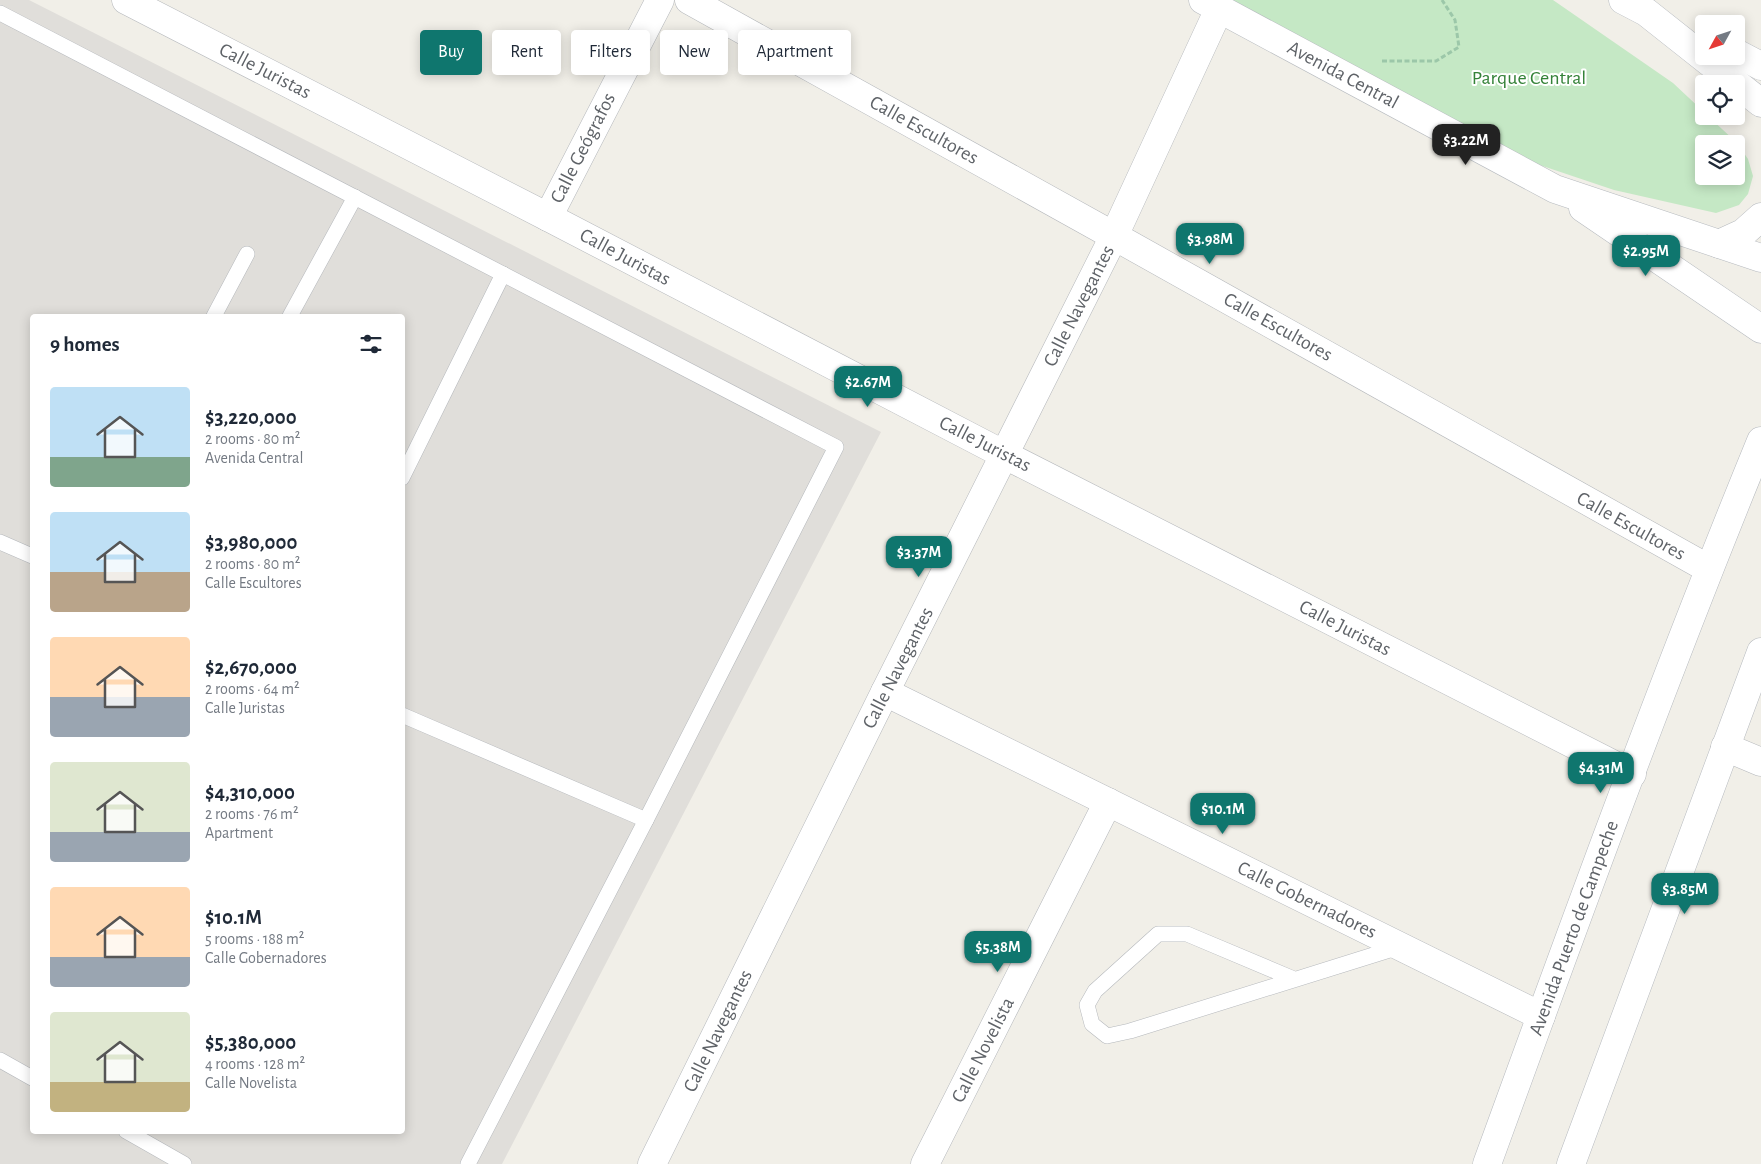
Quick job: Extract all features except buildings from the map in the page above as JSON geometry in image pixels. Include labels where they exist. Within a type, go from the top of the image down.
[{"type":"street","name":"Calle Juristas","points":[[126,0],[1005,455],[1632,774]]},
{"type":"street","name":"Calle Geógrafos","points":[[548,217],[660,0]]},
{"type":"street","name":"Calle Escultores","points":[[689,0],[1709,569]]},
{"type":"street","name":"Calle Navegantes","points":[[652,1164],[885,692],[1114,236],[1211,4]]},
{"type":"street","name":"Avenida Central","points":[[1211,4],[1555,189],[1761,258]]},
{"type":"street","points":[[1634,6],[1695,32]]},
{"type":"street","points":[[1634,6],[1734,75],[1761,66]]},
{"type":"street","points":[[1745,86],[1761,103]]},
{"type":"street","points":[[1745,92],[1761,116]]},
{"type":"street","points":[[1555,189],[1761,329]]},
{"type":"street","points":[[1719,244],[1743,233],[1761,216]]},
{"type":"street","name":"Avenida Puerto de Campeche","points":[[1487,1164],[1709,569],[1761,441]]},
{"type":"street","points":[[1571,1164],[1761,652]]},
{"type":"street","name":"Calle Gobernadores","points":[[885,692],[1541,1016]]},
{"type":"street","points":[[1725,747],[1761,762]]},
{"type":"street","name":"Calle Novelista","points":[[925,1164],[1108,802]]},
{"type":"lane","points":[[0,13],[836,447],[468,1164]]},
{"type":"lane","points":[[291,314],[354,196]]},
{"type":"lane","points":[[215,314],[248,254]]},
{"type":"lane","points":[[405,472],[503,274]]},
{"type":"lane","points":[[0,542],[30,555]]},
{"type":"lane","points":[[405,716],[646,820]]},
{"type":"lane","points":[[1294,979],[1188,934],[1158,934],[1095,991],[1087,1005],[1092,1024],[1107,1036],[1130,1031],[1400,946]]},
{"type":"lane","points":[[0,1060],[30,1077]]},
{"type":"lane","points":[[131,1134],[184,1164]]},
{"type":"path","points":[[1375,58],[1383,61],[1436,61],[1459,47],[1455,20],[1442,0]]},
{"type":"shaded area","points":[[0,0],[29,0],[881,432],[502,1164],[0,1164]]},
{"type":"green space","name":"Parque Central","points":[[1225,0],[1553,0],[1673,83],[1695,104],[1695,125],[1718,125],[1728,135],[1695,135],[1695,185],[1745,185],[1745,155],[1753,176],[1748,194],[1739,205],[1716,213],[1614,190],[1498,151]]}]
